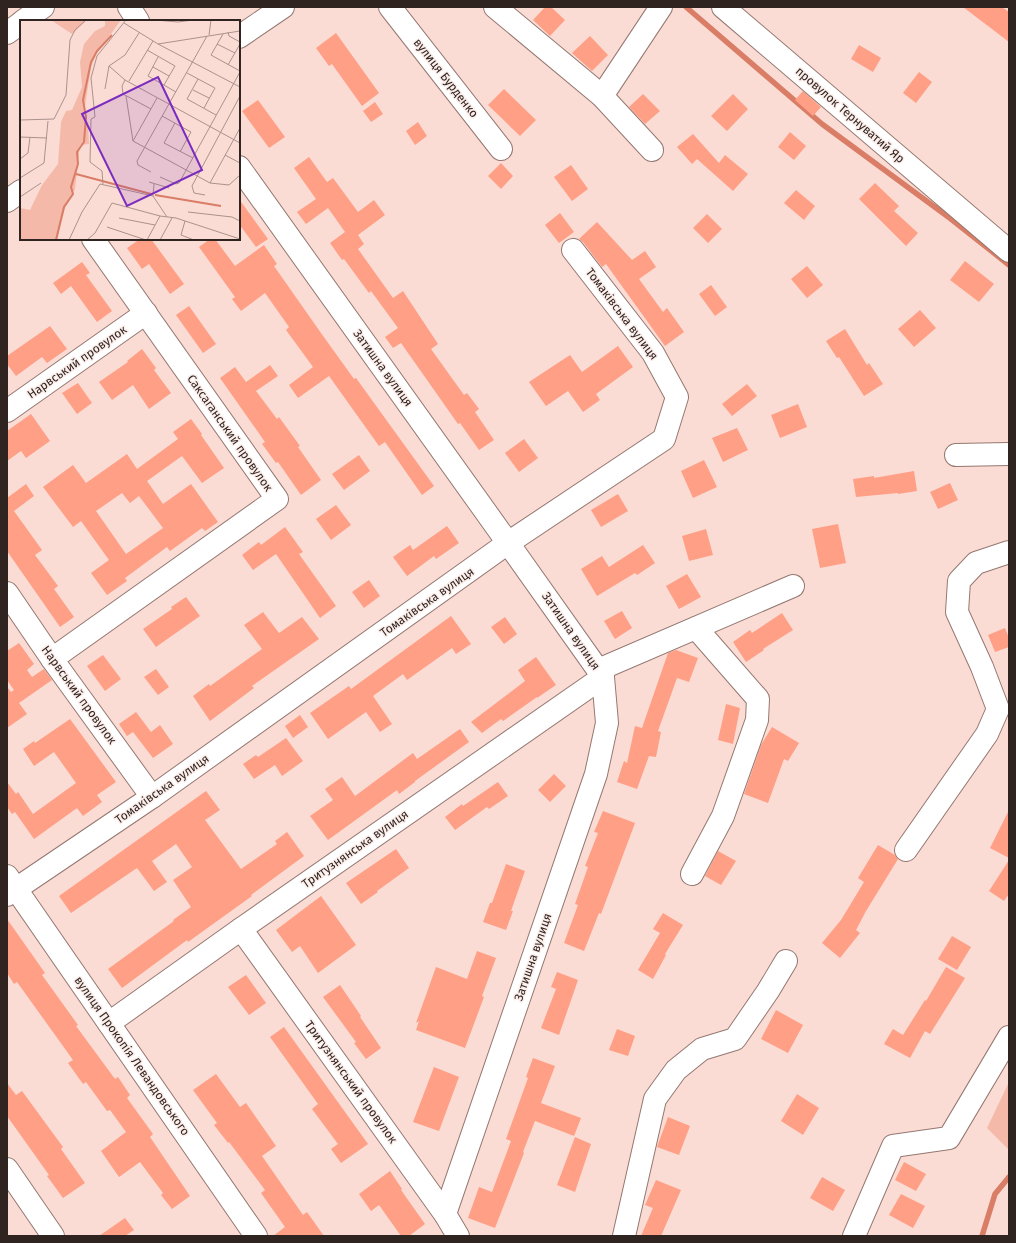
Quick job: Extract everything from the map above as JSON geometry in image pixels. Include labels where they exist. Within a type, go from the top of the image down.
[{"type":"street","points":[[25,20],[43,7]]},
{"type":"street","points":[[129,7],[137,20]]},
{"type":"street","points":[[240,36],[283,7]]},
{"type":"street","name":"вулиця Бурденко","points":[[390,7],[501,149]]},
{"type":"street","points":[[495,7],[602,96],[652,150]]},
{"type":"street","points":[[602,96],[661,7]]},
{"type":"street","name":"провулок Тернуватий Яр","points":[[723,7],[1009,252]]},
{"type":"street","points":[[7,33],[20,23]]},
{"type":"street","name":"Затишна вулиця","points":[[240,168],[601,674],[608,723],[596,774],[445,1214]]},
{"type":"street","points":[[7,201],[20,192]]},
{"type":"street","name":"Саксаганський провулок","points":[[52,659],[277,499],[94,240]]},
{"type":"street","name":"Томаківська вулиця","points":[[10,887],[152,797],[508,543],[664,439],[677,397],[653,353],[573,250]]},
{"type":"street","name":"Нарвський провулок","points":[[7,411],[146,313]]},
{"type":"street","points":[[956,455],[1009,454]]},
{"type":"street","points":[[906,850],[987,734],[998,709],[982,667],[957,612],[959,581],[976,563],[1009,552]]},
{"type":"street","name":"Тритузнянська вулиця","points":[[109,1023],[601,674],[696,628],[793,586]]},
{"type":"street","name":"Нарвський провулок","points":[[7,593],[52,659],[152,797]]},
{"type":"street","points":[[692,874],[723,816],[757,720],[758,699],[696,628]]},
{"type":"street","name":"вулиця Прокопія Левандовського","points":[[10,887],[109,1023],[256,1236]]},
{"type":"street","name":"Тритузнянський провулок","points":[[241,929],[445,1214],[458,1236]]},
{"type":"street","points":[[624,1236],[655,1099],[676,1070],[702,1049],[735,1039],[768,991],[786,961]]},
{"type":"street","points":[[854,1236],[893,1146],[949,1138],[1009,1037]]},
{"type":"street","points":[[7,1169],[53,1236]]},
{"type":"shaded area","points":[[1009,1082],[1009,1150],[987,1128]]},
{"type":"building","points":[[545,7],[551,7],[565,20],[550,36],[533,20]]},
{"type":"building","points":[[963,7],[1002,7],[1009,12],[1009,42]]},
{"type":"building","points":[[336,33],[379,93],[362,106],[332,64],[329,66],[316,48]]},
{"type":"building","points":[[590,36],[608,55],[592,71],[572,53]]},
{"type":"building","points":[[859,45],[881,58],[873,72],[851,59]]},
{"type":"building","points":[[919,72],[932,82],[916,103],[903,93]]},
{"type":"building","points":[[504,89],[536,120],[520,136],[488,105]]},
{"type":"building","points":[[803,91],[821,107],[813,116],[795,100]]},
{"type":"building","points":[[643,94],[660,111],[645,124],[629,107]]},
{"type":"building","points":[[733,94],[748,109],[727,131],[711,116]]},
{"type":"building","points":[[258,100],[285,137],[269,148],[242,111]]},
{"type":"building","points":[[375,102],[383,114],[371,122],[363,111]]},
{"type":"building","points":[[418,122],[427,136],[415,145],[406,131]]},
{"type":"building","points":[[790,132],[806,146],[794,160],[778,147]]},
{"type":"building","points":[[693,134],[719,163],[725,155],[748,174],[733,191],[697,159],[692,164],[677,147]]},
{"type":"building","points":[[309,157],[327,182],[333,178],[358,212],[374,200],[385,215],[358,235],[364,244],[358,249],[393,298],[403,291],[438,344],[431,349],[464,395],[467,393],[479,409],[475,412],[494,440],[479,450],[460,423],[458,424],[401,343],[393,348],[385,337],[398,328],[371,291],[369,293],[330,243],[345,232],[328,208],[306,224],[297,212],[316,199],[294,168]]},
{"type":"building","points":[[501,163],[513,176],[501,189],[488,176]]},
{"type":"building","points":[[571,165],[588,189],[572,201],[554,177]]},
{"type":"building","points":[[875,183],[899,206],[894,211],[918,233],[906,246],[859,199]]},
{"type":"building","points":[[796,190],[815,206],[804,220],[784,203]]},
{"type":"building","points":[[240,200],[268,239],[256,247],[240,225]]},
{"type":"building","points":[[560,213],[574,232],[559,243],[545,225]]},
{"type":"building","points":[[707,214],[722,229],[708,243],[693,228]]},
{"type":"building","points":[[597,222],[632,260],[645,251],[656,267],[639,279],[663,312],[667,308],[684,332],[665,346],[606,264],[602,267],[579,239]]},
{"type":"building","points":[[139,240],[152,240],[184,284],[170,294],[149,264],[142,269],[127,248]]},
{"type":"building","points":[[209,240],[216,240],[235,266],[264,245],[277,264],[274,266],[321,333],[354,379],[356,378],[434,486],[422,495],[385,442],[379,446],[329,376],[298,398],[289,385],[313,367],[286,330],[289,327],[265,293],[241,311],[232,299],[235,297],[199,247]]},
{"type":"building","points":[[965,261],[994,284],[979,302],[950,280]]},
{"type":"building","points":[[82,262],[90,273],[86,275],[112,311],[97,322],[71,286],[61,294],[53,283]]},
{"type":"building","points":[[807,266],[823,285],[807,298],[791,279]]},
{"type":"building","points":[[711,285],[727,307],[715,316],[699,294]]},
{"type":"building","points":[[189,306],[216,344],[203,353],[176,315]]},
{"type":"building","points":[[920,310],[936,328],[914,347],[898,329]]},
{"type":"building","points":[[50,326],[67,349],[47,363],[42,357],[16,376],[7,364],[7,356]]},
{"type":"building","points":[[845,329],[867,365],[869,363],[883,384],[864,396],[839,357],[837,358],[826,341]]},
{"type":"building","points":[[618,346],[633,367],[596,394],[600,400],[583,412],[568,391],[546,406],[529,382],[570,355],[582,372]]},
{"type":"building","points":[[142,349],[156,368],[154,370],[171,393],[149,409],[133,385],[112,400],[99,382],[128,362],[127,361]]},
{"type":"building","points":[[270,365],[278,376],[256,391],[277,419],[279,417],[300,446],[298,447],[321,480],[301,495],[278,462],[276,463],[262,444],[265,442],[220,378],[235,367],[246,382]]},
{"type":"building","points":[[78,383],[92,403],[77,414],[62,393]]},
{"type":"building","points":[[747,384],[757,396],[732,416],[722,404]]},
{"type":"building","points":[[798,404],[807,427],[780,438],[771,415]]},
{"type":"building","points":[[31,414],[50,441],[26,458],[21,451],[7,461],[7,431]]},
{"type":"building","points":[[191,419],[224,468],[202,483],[182,456],[147,481],[163,504],[191,484],[218,522],[205,531],[202,528],[170,551],[167,547],[125,578],[127,581],[107,595],[91,573],[109,560],[81,521],[73,527],[43,487],[73,465],[86,483],[127,454],[137,469],[178,439],[173,432]],"holes":[[[122,493],[130,503],[139,496],[163,528],[126,554],[96,511]]]},
{"type":"building","points":[[737,428],[748,450],[723,462],[712,438]]},
{"type":"building","points":[[524,439],[538,458],[519,472],[505,453]]},
{"type":"building","points":[[359,455],[370,471],[344,490],[332,474]]},
{"type":"building","points":[[704,460],[717,487],[693,498],[681,471]]},
{"type":"building","points":[[914,471],[917,491],[856,497],[853,479],[874,476],[874,478]]},
{"type":"building","points":[[950,483],[958,500],[938,509],[930,492]]},
{"type":"building","points":[[26,484],[34,496],[14,511],[42,550],[35,555],[58,586],[54,589],[74,617],[60,627],[7,551],[7,498]]},
{"type":"building","points":[[618,494],[628,511],[601,527],[591,510]]},
{"type":"building","points":[[336,505],[351,525],[331,540],[316,519]]},
{"type":"building","points":[[838,524],[846,563],[820,568],[812,529]]},
{"type":"building","points":[[447,526],[459,543],[436,559],[434,556],[407,576],[393,557],[410,545],[413,550]]},
{"type":"building","points":[[285,527],[303,552],[299,554],[336,606],[320,618],[276,554],[253,570],[242,555],[259,542],[261,545]]},
{"type":"building","points":[[706,529],[713,555],[689,561],[682,536]]},
{"type":"building","points":[[643,545],[655,563],[637,575],[635,573],[597,596],[581,569],[602,556],[609,567]]},
{"type":"building","points":[[687,574],[701,597],[679,609],[666,586]]},
{"type":"building","points":[[369,580],[380,596],[364,608],[352,592]]},
{"type":"building","points":[[186,597],[200,616],[156,647],[143,629],[172,609],[171,607]]},
{"type":"building","points":[[622,611],[632,628],[615,639],[604,621]]},
{"type":"building","points":[[263,612],[279,633],[302,617],[319,639],[252,686],[254,688],[210,721],[193,696],[209,684],[210,686],[262,649],[244,625]]},
{"type":"building","points":[[782,613],[793,630],[746,662],[733,642],[750,630],[752,633]]},
{"type":"building","points":[[451,616],[471,644],[456,654],[452,648],[407,680],[403,674],[373,696],[392,724],[380,732],[366,712],[328,739],[310,713],[349,686],[351,689]]},
{"type":"building","points":[[505,617],[517,634],[504,644],[491,627]]},
{"type":"building","points":[[1005,628],[1009,638],[1009,647],[995,652],[988,635]]},
{"type":"building","points":[[19,643],[34,664],[27,670],[32,677],[44,669],[52,680],[19,703],[27,714],[7,728],[7,687],[11,692],[14,690],[7,680],[7,651]]},
{"type":"building","points":[[676,650],[698,658],[689,682],[677,678],[658,731],[661,732],[656,757],[649,756],[637,789],[617,782],[624,761],[627,763],[635,726],[642,728],[668,653]]},
{"type":"building","points":[[103,655],[121,679],[105,691],[87,666]]},
{"type":"building","points":[[536,657],[556,685],[503,721],[501,719],[482,733],[471,722],[525,681],[518,670]]},
{"type":"building","points":[[156,669],[169,687],[158,695],[144,677]]},
{"type":"building","points":[[726,704],[740,708],[733,744],[718,740]]},
{"type":"building","points":[[136,712],[151,732],[160,725],[173,744],[153,758],[133,732],[127,736],[119,724]]},
{"type":"building","points":[[300,715],[308,727],[293,738],[285,726]]},
{"type":"building","points":[[70,719],[116,782],[97,795],[102,802],[83,816],[77,808],[34,839],[15,812],[12,814],[7,807],[7,782],[16,794],[18,792],[33,814],[76,783],[54,752],[34,766],[23,749],[34,741],[35,743]]},
{"type":"building","points":[[772,727],[799,743],[788,761],[784,759],[768,803],[744,794],[761,745]]},
{"type":"building","points":[[460,729],[469,742],[399,794],[397,790],[328,840],[310,816],[333,800],[325,789],[342,777],[355,796],[413,753],[417,759]]},
{"type":"building","points":[[286,738],[303,761],[282,776],[275,765],[254,779],[243,764],[256,755],[258,757]]},
{"type":"building","points":[[554,774],[566,786],[550,802],[538,790]]},
{"type":"building","points":[[498,782],[508,796],[489,809],[487,807],[455,830],[445,817],[462,804],[463,806]]},
{"type":"building","points":[[206,791],[220,810],[205,820],[241,869],[277,844],[275,841],[287,832],[304,856],[251,895],[252,896],[188,942],[187,940],[122,988],[108,969],[191,907],[173,880],[192,867],[176,844],[152,861],[167,882],[154,891],[137,868],[71,913],[59,896]]},
{"type":"building","points":[[1009,810],[1009,858],[990,848]]},
{"type":"building","points":[[603,811],[635,823],[601,914],[599,913],[584,951],[564,943],[578,905],[575,904],[588,867],[585,866],[598,833],[594,832]]},
{"type":"building","points":[[878,845],[895,855],[898,859],[856,930],[860,933],[840,958],[822,943],[841,920],[864,882],[858,878]]},
{"type":"building","points":[[396,849],[409,868],[361,904],[346,883]]},
{"type":"building","points":[[718,851],[736,861],[721,885],[705,876]]},
{"type":"building","points":[[1009,860],[1009,894],[1004,901],[989,891]]},
{"type":"building","points":[[506,864],[525,871],[506,930],[483,922],[490,903],[492,903]]},
{"type":"building","points":[[321,896],[356,945],[318,973],[300,946],[292,952],[276,930]]},
{"type":"building","points":[[663,913],[683,925],[665,954],[666,955],[653,979],[638,970],[660,933],[653,929]]},
{"type":"building","points":[[7,919],[45,973],[42,975],[78,1025],[76,1026],[115,1079],[118,1077],[130,1095],[127,1098],[153,1134],[150,1137],[190,1196],[172,1209],[161,1195],[163,1193],[140,1162],[119,1177],[101,1151],[126,1132],[110,1110],[107,1111],[86,1082],[83,1084],[68,1063],[73,1060],[17,982],[14,984],[7,973]]},
{"type":"building","points":[[952,936],[971,947],[957,970],[938,959]]},
{"type":"building","points":[[477,951],[496,958],[482,996],[484,997],[465,1048],[416,1030],[419,1021],[416,1023],[436,967],[467,979]]},
{"type":"building","points":[[946,967],[965,978],[930,1034],[925,1031],[910,1058],[884,1044],[893,1029],[903,1035],[925,1000],[926,1001]]},
{"type":"building","points":[[557,972],[578,980],[559,1035],[541,1028],[556,989],[551,987]]},
{"type":"building","points":[[246,975],[266,1003],[249,1015],[228,987]]},
{"type":"building","points":[[340,985],[381,1048],[366,1059],[354,1043],[356,1042],[323,997]]},
{"type":"building","points":[[776,1010],[803,1025],[788,1053],[761,1039]]},
{"type":"building","points":[[284,1027],[368,1144],[341,1163],[331,1149],[338,1144],[312,1109],[318,1104],[270,1037]]},
{"type":"building","points":[[617,1029],[635,1036],[628,1056],[609,1050]]},
{"type":"building","points":[[533,1058],[555,1066],[541,1103],[581,1118],[574,1136],[535,1121],[495,1228],[468,1218],[479,1187],[492,1192],[511,1141],[506,1139],[528,1078],[526,1077]]},
{"type":"building","points":[[434,1067],[459,1077],[439,1131],[413,1122]]},
{"type":"building","points":[[216,1074],[240,1107],[246,1103],[276,1146],[262,1156],[303,1215],[307,1212],[324,1236],[273,1236],[285,1227],[261,1193],[265,1190],[229,1142],[228,1143],[214,1125],[217,1123],[193,1090]]},
{"type":"building","points":[[7,1083],[16,1095],[22,1091],[63,1147],[61,1149],[85,1183],[63,1198],[47,1176],[49,1175],[7,1116]]},
{"type":"building","points":[[797,1094],[819,1108],[803,1135],[781,1121]]},
{"type":"building","points":[[668,1117],[690,1126],[679,1155],[657,1147]]},
{"type":"building","points":[[575,1137],[591,1144],[575,1192],[557,1185]]},
{"type":"building","points":[[904,1162],[926,1174],[916,1191],[895,1180]]},
{"type":"building","points":[[390,1171],[402,1189],[401,1190],[425,1224],[409,1236],[401,1236],[379,1205],[371,1211],[359,1194]]},
{"type":"building","points":[[822,1177],[845,1190],[833,1211],[810,1198]]},
{"type":"building","points":[[656,1180],[681,1190],[661,1236],[641,1236],[653,1208],[645,1205]]},
{"type":"building","points":[[901,1194],[925,1206],[913,1228],[889,1215]]},
{"type":"building","points":[[125,1218],[134,1230],[125,1236],[99,1236]]},
{"type":"waterway","points":[[686,7],[822,124],[951,219],[1009,265]]},
{"type":"waterway","points":[[982,1236],[995,1194],[1009,1177]]}]
